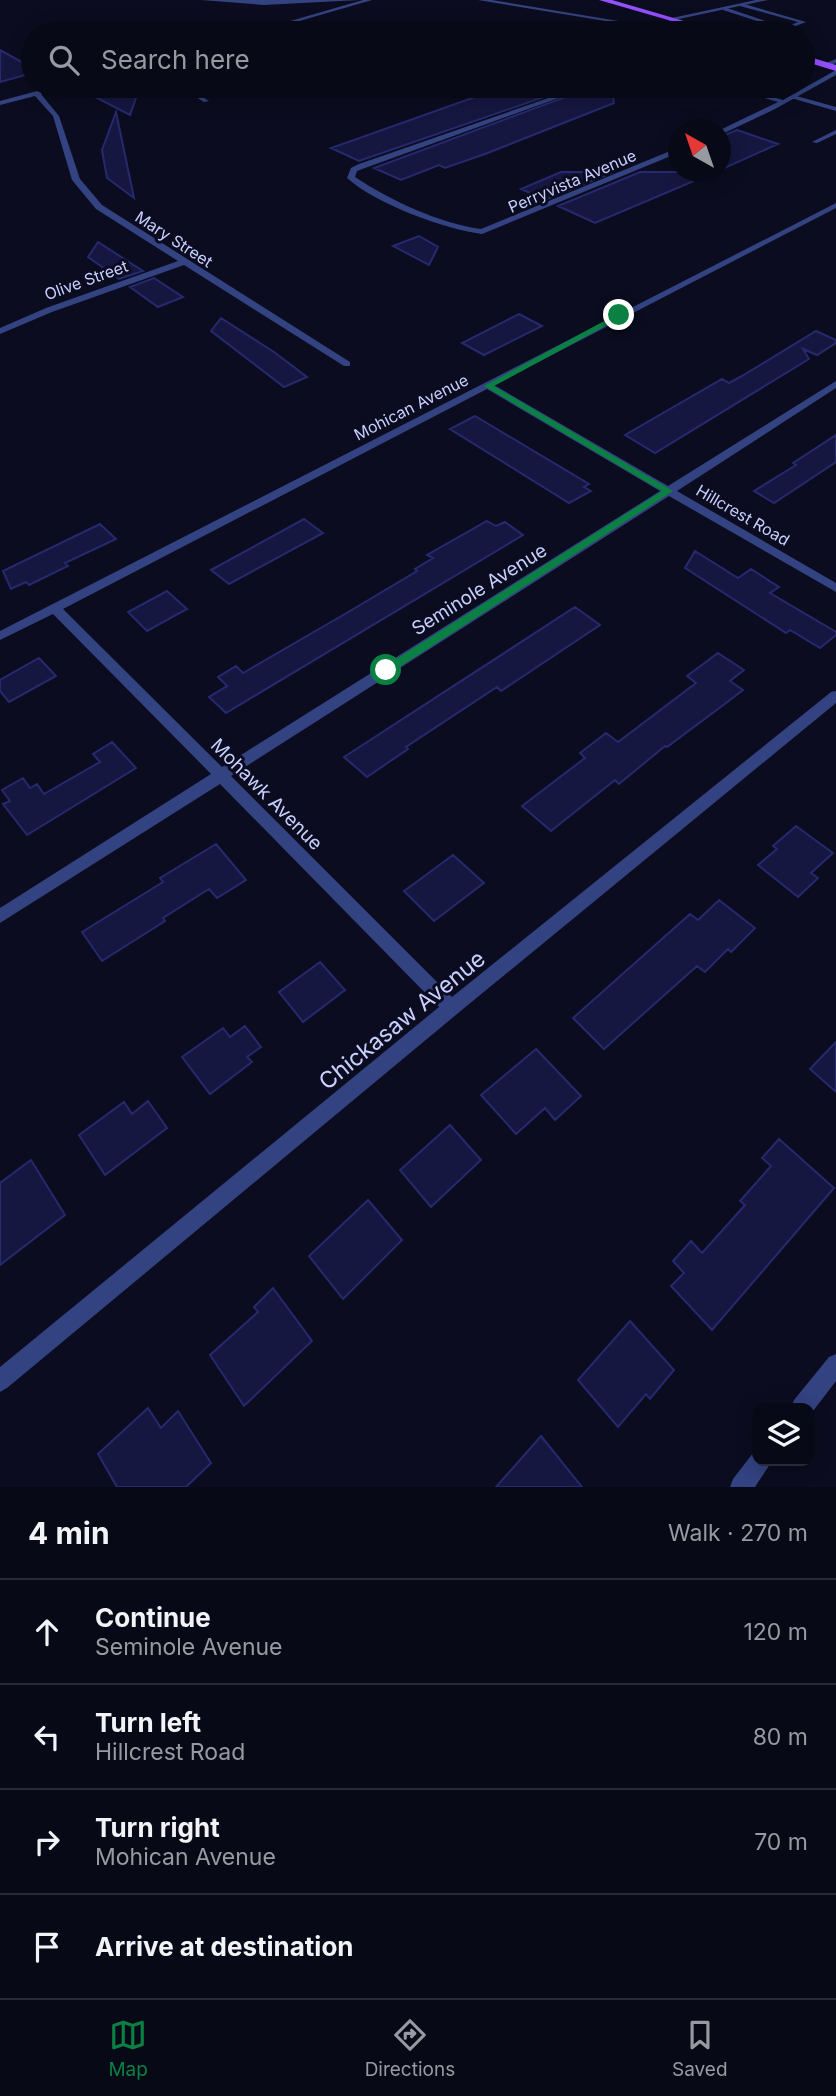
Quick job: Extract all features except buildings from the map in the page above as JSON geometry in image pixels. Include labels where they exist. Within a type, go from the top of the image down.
[{"type":"main road","points":[[603,0],[677,21]]},
{"type":"main road","points":[[815,62],[836,70]]},
{"type":"street","points":[[204,0],[264,3],[357,0]]},
{"type":"street","points":[[295,21],[369,0]]},
{"type":"street","points":[[481,0],[613,21]]},
{"type":"street","points":[[670,19],[765,0]]},
{"type":"street","points":[[815,83],[836,70]]},
{"type":"street","points":[[0,103],[21,97]]},
{"type":"street","name":"Mary Street","points":[[40,98],[56,116],[76,180],[99,207],[346,365]]},
{"type":"street","points":[[201,98],[206,101]]},
{"type":"street","name":"Perryvista Avenue","points":[[555,98],[362,166],[354,170],[351,178],[421,213],[475,232],[488,231],[668,155]]},
{"type":"street","points":[[770,98],[784,102]]},
{"type":"street","points":[[731,128],[791,98]]},
{"type":"street","name":"Mohican Avenue","points":[[0,636],[836,205]]},
{"type":"street","name":"Olive Street","points":[[0,331],[48,310],[183,262]]},
{"type":"street","name":"Seminole Avenue","points":[[0,916],[836,384]]},
{"type":"street","name":"Hillcrest Road","points":[[488,386],[836,588]]},
{"type":"street","name":"Mohawk Avenue","points":[[55,608],[452,1008]]},
{"type":"street","name":"Chickasaw Avenue","points":[[0,1381],[836,696]]},
{"type":"street","points":[[806,1403],[836,1364]]},
{"type":"street","points":[[741,1487],[757,1466]]},
{"type":"lane","points":[[742,5],[799,21]]},
{"type":"lane","points":[[724,9],[762,21]]},
{"type":"lane","points":[[824,65],[836,61]]},
{"type":"lane","points":[[797,98],[836,109]]},
{"type":"lane","points":[[815,142],[836,132]]},
{"type":"route","points":[[386,670],[669,491],[488,386],[619,315]]}]
